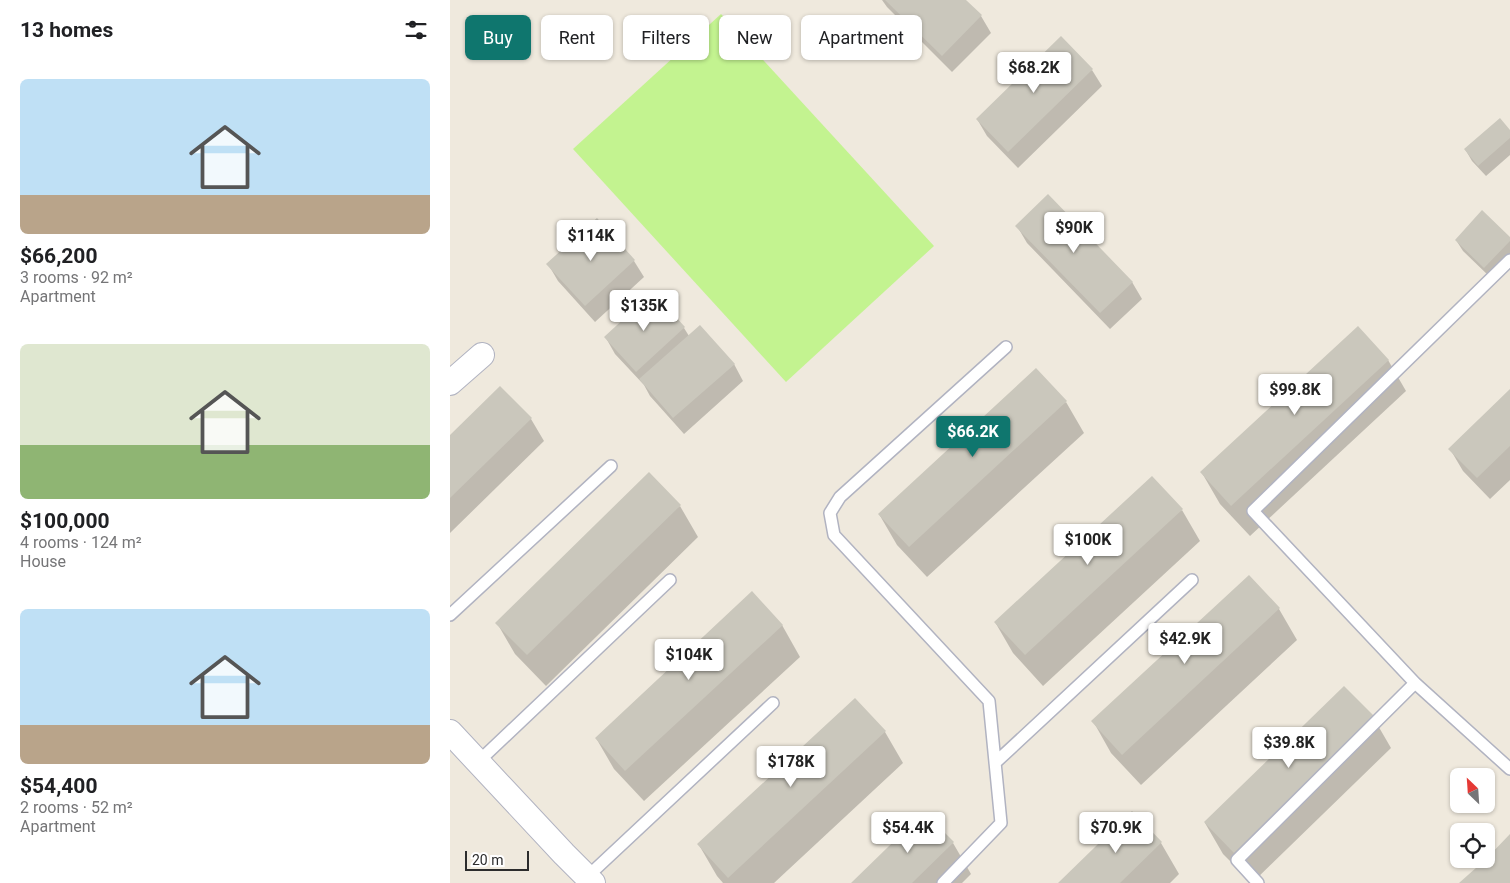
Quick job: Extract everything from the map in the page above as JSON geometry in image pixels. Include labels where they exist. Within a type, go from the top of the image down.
[{"type":"street","points":[[450,383],[482,355]]},
{"type":"street","points":[[450,732],[590,880]]},
{"type":"lane","points":[[1510,260],[1253,511],[1415,683],[1510,770]]},
{"type":"lane","points":[[943,883],[1001,823],[989,701],[834,535],[830,513],[840,497],[1006,347]]},
{"type":"lane","points":[[450,615],[611,466]]},
{"type":"lane","points":[[478,762],[670,580]]},
{"type":"lane","points":[[995,764],[1192,580]]},
{"type":"lane","points":[[1258,883],[1237,860],[1415,683]]},
{"type":"lane","points":[[590,880],[773,703]]},
{"type":"green space","points":[[719,16],[719,60],[763,60],[934,246],[786,382],[573,149],[671,60],[709,60],[709,25]]},
{"type":"building","points":[[885,0],[966,0],[982,15],[942,56],[922,36],[922,15],[900,15]]},
{"type":"building","points":[[1061,36],[1093,69],[1008,152],[976,119]]},
{"type":"building","points":[[1500,118],[1510,130],[1510,138],[1478,166],[1464,149]]},
{"type":"building","points":[[1048,194],[1133,282],[1100,313],[1015,226]]},
{"type":"building","points":[[1482,210],[1510,237],[1510,241],[1484,268],[1455,240]]},
{"type":"building","points":[[597,218],[635,260],[585,306],[546,264]]},
{"type":"building","points":[[653,292],[685,327],[636,372],[604,337]]},
{"type":"building","points":[[700,325],[735,364],[673,418],[639,379]]},
{"type":"building","points":[[1358,326],[1389,360],[1231,506],[1200,472]]},
{"type":"building","points":[[1036,368],[1067,401],[909,547],[878,514]]},
{"type":"building","points":[[500,386],[532,418],[450,498],[450,435]]},
{"type":"building","points":[[1510,389],[1510,446],[1477,478],[1448,449]]},
{"type":"building","points":[[649,472],[681,505],[527,655],[495,623]]},
{"type":"building","points":[[1152,476],[1183,509],[1025,655],[994,622]]},
{"type":"building","points":[[1249,575],[1280,608],[1122,755],[1091,721]]},
{"type":"building","points":[[752,591],[783,625],[625,771],[595,738]]},
{"type":"building","points":[[1344,686],[1374,716],[1234,853],[1204,822]]},
{"type":"building","points":[[855,698],[886,731],[728,878],[697,844]]},
{"type":"building","points":[[1132,811],[1162,842],[1120,883],[1058,883]]},
{"type":"building","points":[[924,812],[954,842],[912,883],[851,883]]},
{"type":"building","points":[[1510,834],[1510,883],[1459,883],[1476,868],[1495,868],[1495,850]]}]
